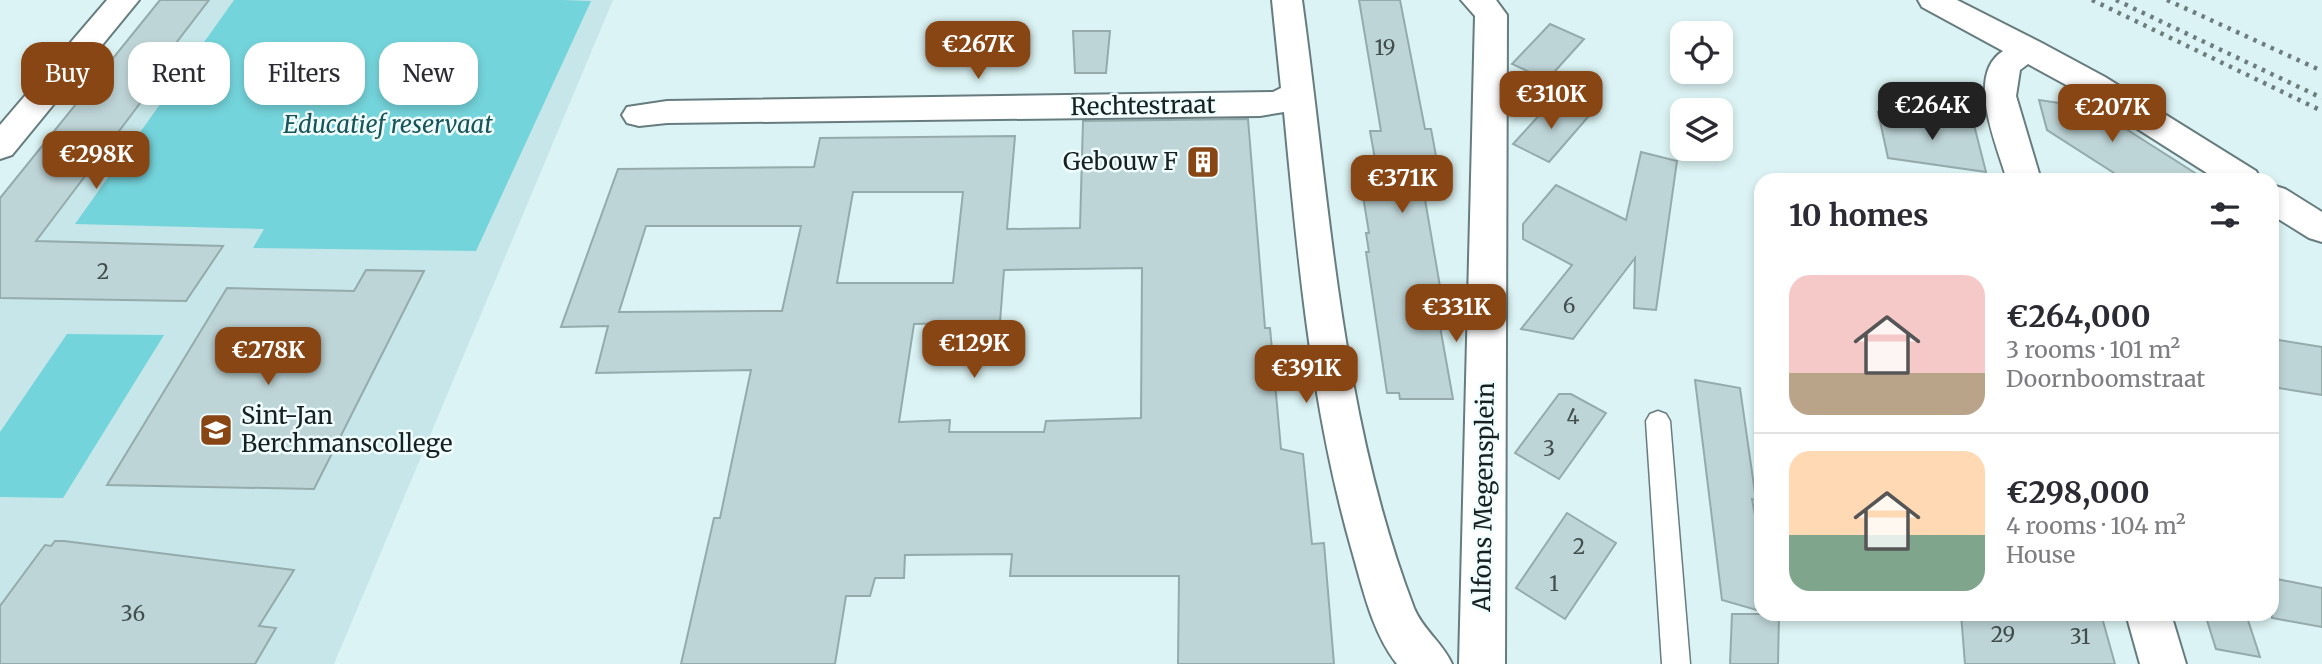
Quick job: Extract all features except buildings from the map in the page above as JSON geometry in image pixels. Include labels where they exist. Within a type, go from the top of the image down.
[{"type":"street","points":[[0,147],[124,0]]},
{"type":"street","points":[[1287,0],[1324,322],[1338,417],[1367,534],[1397,625],[1426,663]]},
{"type":"street","name":"Alfons Megensplein","points":[[1476,0],[1482,3],[1491,15],[1482,664]]},
{"type":"street","points":[[1933,0],[2093,85],[2233,173]]},
{"type":"street","points":[[2022,173],[2000,96],[2004,65],[2029,49]]},
{"type":"street","name":"Rechtestraat","points":[[639,115],[667,112],[1260,105],[1280,102],[1299,93]]},
{"type":"street","points":[[2279,202],[2322,229]]},
{"type":"street","points":[[2150,621],[2162,664]]},
{"type":"lane","points":[[1658,421],[1676,664]]},
{"type":"shaded area","name":"Sint-Jan Berchmanscollege","points":[[160,0],[613,0],[334,664],[0,664],[0,197],[75,105],[114,105],[114,57]]},
{"type":"green space","name":"Educatief reservaat","points":[[234,0],[591,1],[476,251],[253,248],[264,229],[75,224],[159,105],[230,105],[230,42],[204,42]]},
{"type":"green space","points":[[67,334],[164,335],[63,498],[0,497],[0,432]]},
{"type":"railway","points":[[2092,0],[2322,111]]},
{"type":"railway","points":[[2116,0],[2322,98]]},
{"type":"railway","points":[[2167,0],[2322,71]]},
{"type":"place","name":"Gebouw F","points":[[1203,162]]},
{"type":"place","name":"Sint-Jan Berchmanscollege","points":[[216,430]]}]
